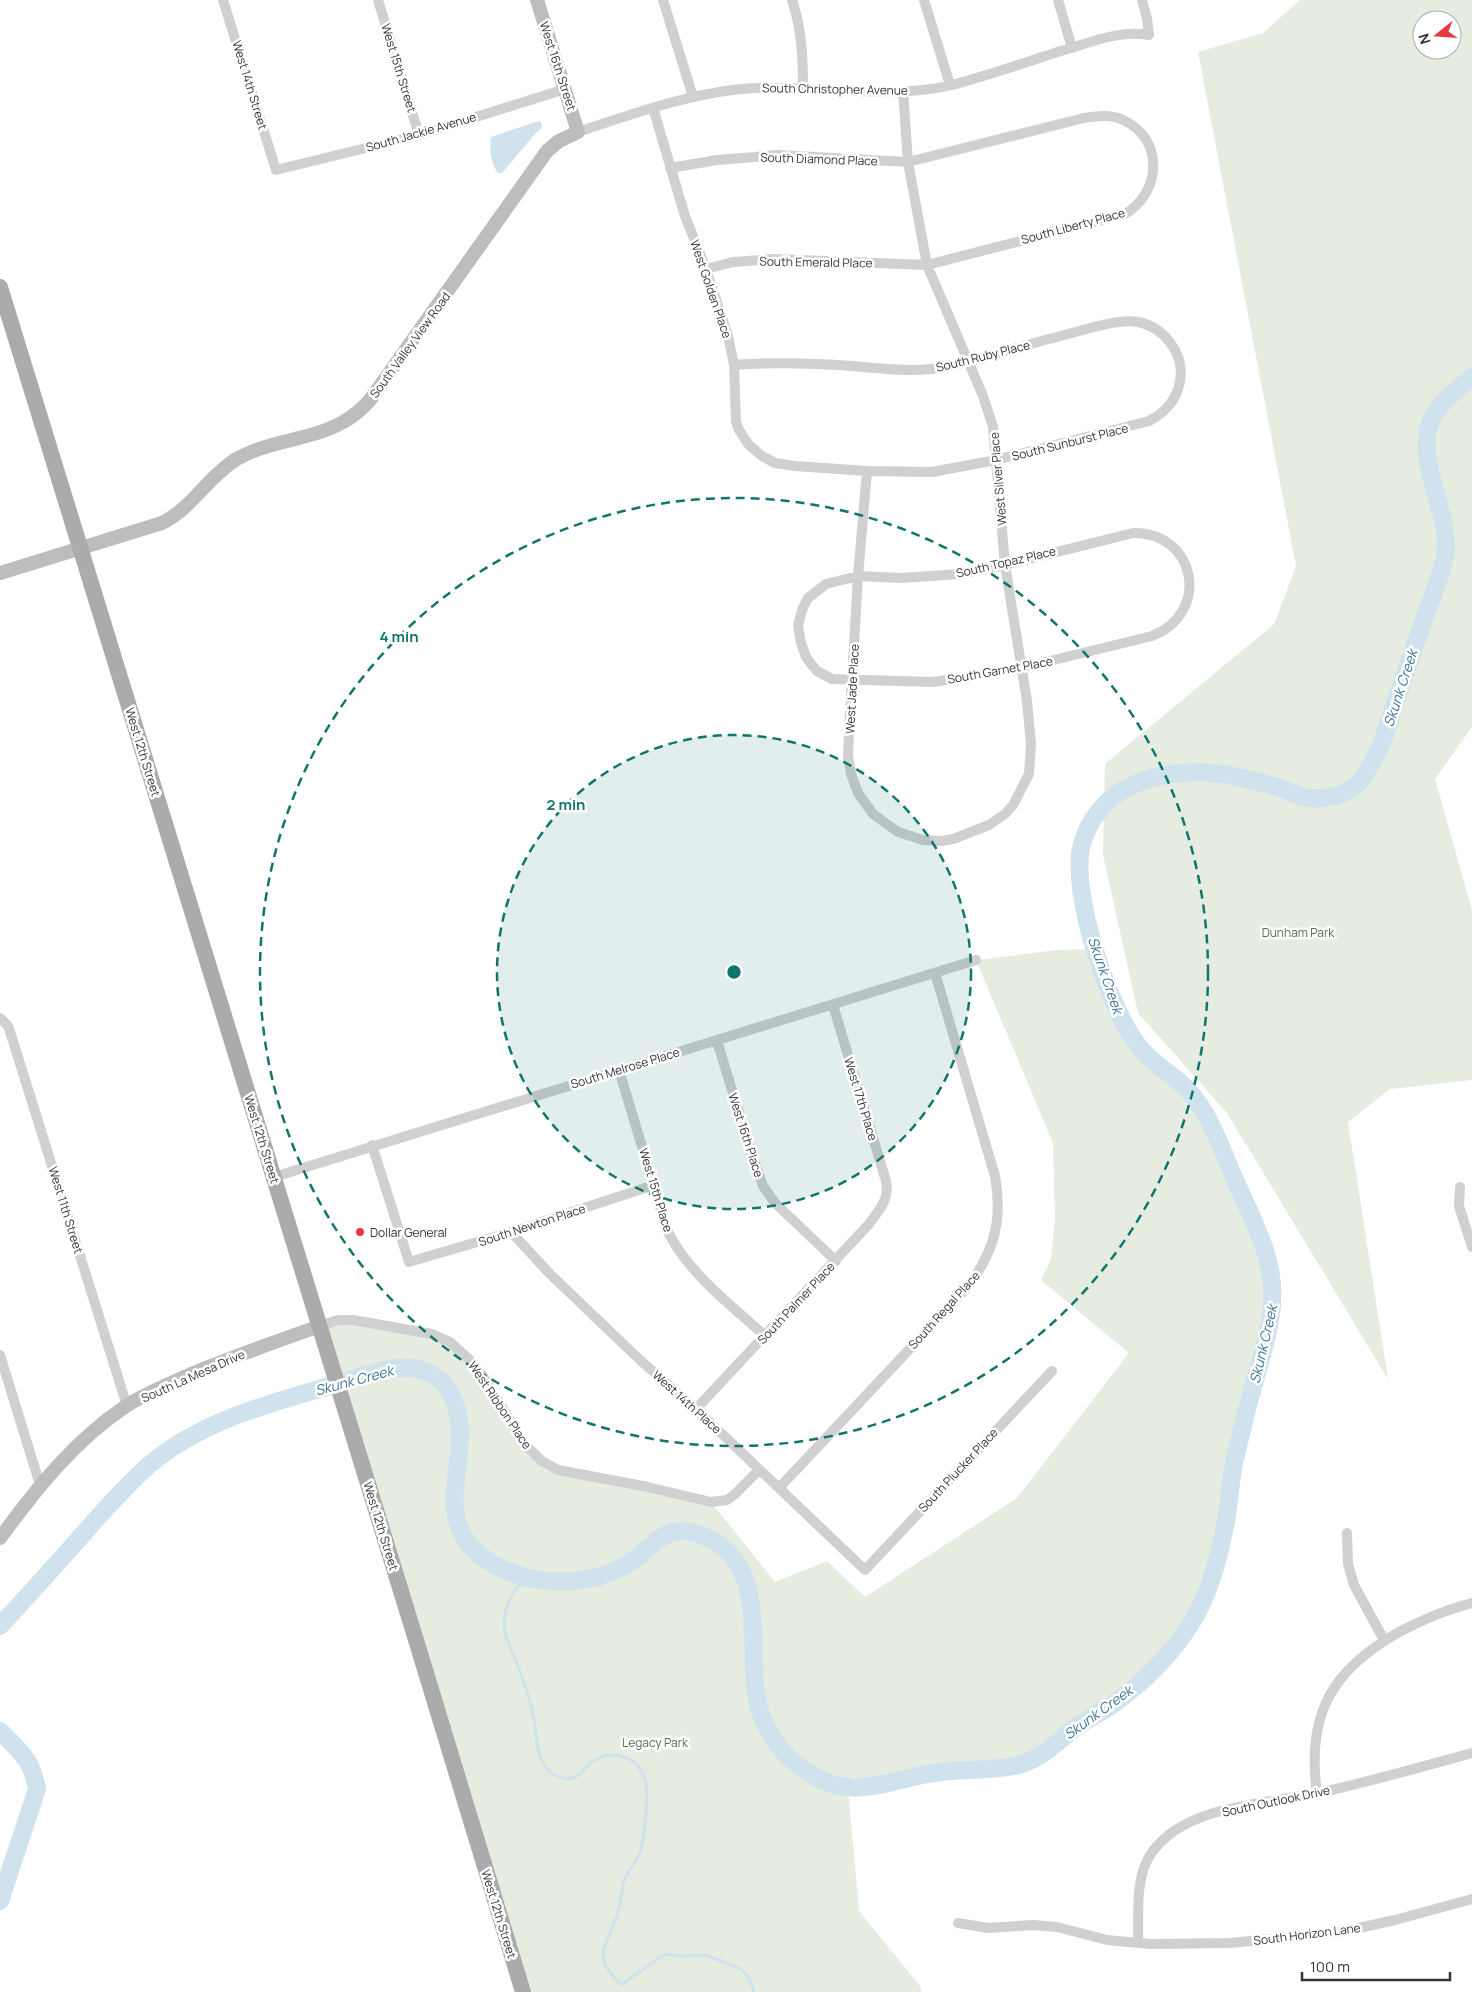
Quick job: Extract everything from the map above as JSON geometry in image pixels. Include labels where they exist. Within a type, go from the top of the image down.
[{"type":"main road","name":"West 12th Street","points":[[0,286],[523,1992]]},
{"type":"street","name":"West 14th Street","points":[[223,0],[276,170]]},
{"type":"street","name":"West 15th Street","points":[[378,0],[420,135]]},
{"type":"street","name":"West 16th Street","points":[[537,0],[578,132]]},
{"type":"street","points":[[663,0],[692,97]]},
{"type":"street","points":[[792,0],[800,28],[803,89]]},
{"type":"street","points":[[924,0],[950,85]]},
{"type":"street","points":[[1058,0],[1072,48]]},
{"type":"street","name":"South Christopher Avenue","points":[[578,132],[692,97],[753,88],[903,91],[950,85],[1124,34],[1137,33],[1149,35],[1142,0]]},
{"type":"street","name":"South Jackie Avenue","points":[[276,170],[420,135],[565,89]]},
{"type":"street","name":"West Silver Place","points":[[903,91],[908,162],[927,265],[989,411],[996,443],[1005,565],[1031,744],[1029,774],[1013,804],[996,820],[953,839]]},
{"type":"street","name":"West Golden Place","points":[[652,108],[685,216],[722,314],[734,365],[734,411],[739,430],[754,450],[770,460]]},
{"type":"street","name":"South Liberty Place","points":[[908,162],[1084,118],[1106,116],[1123,120],[1136,129],[1146,141],[1152,157],[1154,169],[1149,190],[1137,206],[1125,214],[927,265]]},
{"type":"street","name":"South Valley View Road","points":[[0,573],[162,523],[176,516],[192,502],[221,470],[236,460],[262,447],[328,428],[342,423],[355,415],[370,400],[548,151],[559,141],[578,132]]},
{"type":"street","name":"South Diamond Place","points":[[670,168],[717,160],[778,155],[908,162]]},
{"type":"street","name":"South Emerald Place","points":[[706,269],[733,262],[774,259],[927,265]]},
{"type":"street","name":"South Ruby Place","points":[[734,365],[792,363],[912,370],[932,369],[1098,326],[1128,321],[1145,324],[1162,333],[1174,348],[1180,362]]},
{"type":"street","name":"South Sunburst Place","points":[[770,460],[795,466],[868,472],[932,472],[996,460],[1149,421],[1167,408],[1177,392],[1181,376],[1180,362]]},
{"type":"street","name":"West Jade Place","points":[[868,472],[858,576],[849,765],[854,784],[864,802],[873,814],[898,832],[924,840],[941,841],[953,839]]},
{"type":"street","name":"South Topaz Place","points":[[798,626],[802,610],[814,592],[826,584],[858,576],[931,577],[960,574],[1005,565],[1121,535],[1150,534],[1167,542],[1179,552],[1189,574]]},
{"type":"street","name":"South Garnet Place","points":[[798,626],[804,651],[817,671],[832,679],[933,682],[1021,668],[1160,633],[1176,622],[1182,613],[1190,590],[1189,574]]},
{"type":"street","name":"South Melrose Place","points":[[274,1177],[976,960]]},
{"type":"street","name":"South Regal Place","points":[[779,1488],[967,1288],[984,1264],[992,1244],[999,1207],[995,1176],[935,973]]},
{"type":"street","name":"West 17th Place","points":[[833,1005],[888,1193]]},
{"type":"street","name":"West 11th Street","points":[[0,1018],[8,1026],[127,1406]]},
{"type":"street","name":"West 16th Place","points":[[717,1041],[763,1186],[775,1203],[836,1261]]},
{"type":"street","name":"West 15th Place","points":[[619,1070],[667,1230],[678,1250],[710,1284],[765,1336]]},
{"type":"street","name":"South Newton Place","points":[[372,1146],[409,1262],[511,1232],[654,1185]]},
{"type":"street","points":[[1460,1187],[1459,1206],[1472,1247]]},
{"type":"street","name":"South Palmer Place","points":[[696,1409],[869,1224],[888,1193]]},
{"type":"street","name":"West 14th Place","points":[[511,1232],[550,1274],[640,1360],[696,1409],[865,1570]]},
{"type":"street","name":"West Ribbon Place","points":[[320,1326],[338,1320],[354,1320],[432,1334],[450,1342],[472,1362],[483,1376],[526,1446],[542,1461],[558,1470],[648,1487],[710,1502],[727,1500],[759,1470]]},
{"type":"street","name":"South La Mesa Drive","points":[[0,1538],[40,1485],[69,1453],[96,1428],[127,1406],[203,1369],[320,1326]]},
{"type":"street","points":[[0,1355],[40,1485]]},
{"type":"street","name":"South Plucker Place","points":[[865,1570],[1052,1371]]},
{"type":"street","points":[[1347,1533],[1348,1564],[1354,1585],[1384,1640]]},
{"type":"street","points":[[1317,1793],[1315,1748],[1318,1728],[1329,1696],[1337,1682],[1350,1667],[1384,1640],[1427,1617],[1472,1603]]},
{"type":"street","name":"South Outlook Drive","points":[[1138,1943],[1140,1897],[1144,1866],[1162,1839],[1196,1820],[1224,1810],[1317,1793],[1472,1753]]},
{"type":"street","name":"South Horizon Lane","points":[[958,1923],[988,1928],[1033,1925],[1058,1927],[1094,1938],[1138,1943],[1230,1943],[1341,1932],[1472,1900]]},
{"type":"green space","name":"Dunham Park","points":[[1300,0],[1472,0],[1472,727],[1435,779],[1472,910],[1472,1080],[1390,1089],[1348,1122],[1388,1379],[1227,1113],[1138,1013],[1103,855],[1105,764],[1274,624],[1296,566],[1198,52],[1263,33]]},
{"type":"green space","name":"Legacy Park","points":[[1095,949],[1116,1010],[1138,1047],[1163,1071],[1188,1089],[1207,1117],[1256,1228],[1270,1267],[1274,1304],[1267,1338],[1233,1465],[1225,1528],[1209,1587],[1192,1622],[1157,1667],[1116,1702],[1076,1727],[1033,1761],[982,1770],[940,1771],[848,1789],[859,1911],[920,1986],[922,1992],[523,1992],[320,1326],[353,1320],[432,1334],[457,1347],[535,1455],[574,1474],[711,1502],[775,1582],[827,1561],[865,1597],[1017,1498],[1129,1353],[1041,1280],[1051,1259],[1055,1220],[1053,1143],[976,960],[1058,950]]},
{"type":"water","points":[[539,121],[542,124],[541,129],[502,173],[498,173],[491,156],[491,137]]},
{"type":"waterway","name":"Skunk Creek","points":[[0,1626],[137,1476],[168,1450],[212,1426],[260,1407],[375,1372],[407,1368],[423,1370],[433,1375],[445,1385],[451,1394],[459,1417],[460,1440],[455,1486],[455,1508],[460,1528],[472,1548],[495,1565],[525,1577],[541,1580],[574,1581],[606,1574],[621,1568],[633,1561],[660,1538],[680,1531],[694,1533],[710,1539],[730,1553],[742,1572],[749,1593],[756,1690],[763,1720],[783,1751],[803,1769],[819,1779],[835,1785],[864,1787],[939,1772],[992,1769],[1023,1764],[1047,1751],[1075,1728],[1112,1705],[1135,1687],[1166,1657],[1184,1634],[1198,1611],[1213,1576],[1225,1526],[1236,1454],[1269,1328],[1272,1285],[1267,1258],[1259,1234],[1207,1118],[1187,1089],[1151,1060],[1141,1049],[1129,1032],[1105,981],[1095,951],[1081,891],[1080,865],[1082,844],[1088,828],[1104,805],[1125,789],[1152,778],[1195,772],[1224,774],[1313,798],[1324,798],[1341,794],[1350,790],[1360,781],[1369,769],[1382,743],[1438,582],[1445,555],[1445,532],[1429,466],[1427,435],[1434,414],[1449,397],[1472,377]]},
{"type":"waterway","points":[[525,1578],[516,1589],[505,1611],[504,1625],[508,1643],[530,1701],[538,1749],[543,1763],[555,1775],[569,1778],[578,1775],[595,1760],[612,1755],[620,1756],[628,1759],[640,1769],[646,1785],[646,1817],[641,1849],[625,1879],[617,1916],[605,1945],[603,1958],[607,1967],[613,1977],[623,1984],[667,1954],[679,1956],[706,1955],[741,1969],[749,1978],[754,1992]]},
{"type":"waterway","name":"Skunk Creek","points":[[0,1731],[19,1750],[28,1763],[37,1789],[0,1901]]},
{"type":"place","name":"Dollar General","points":[[360,1232]]}]
